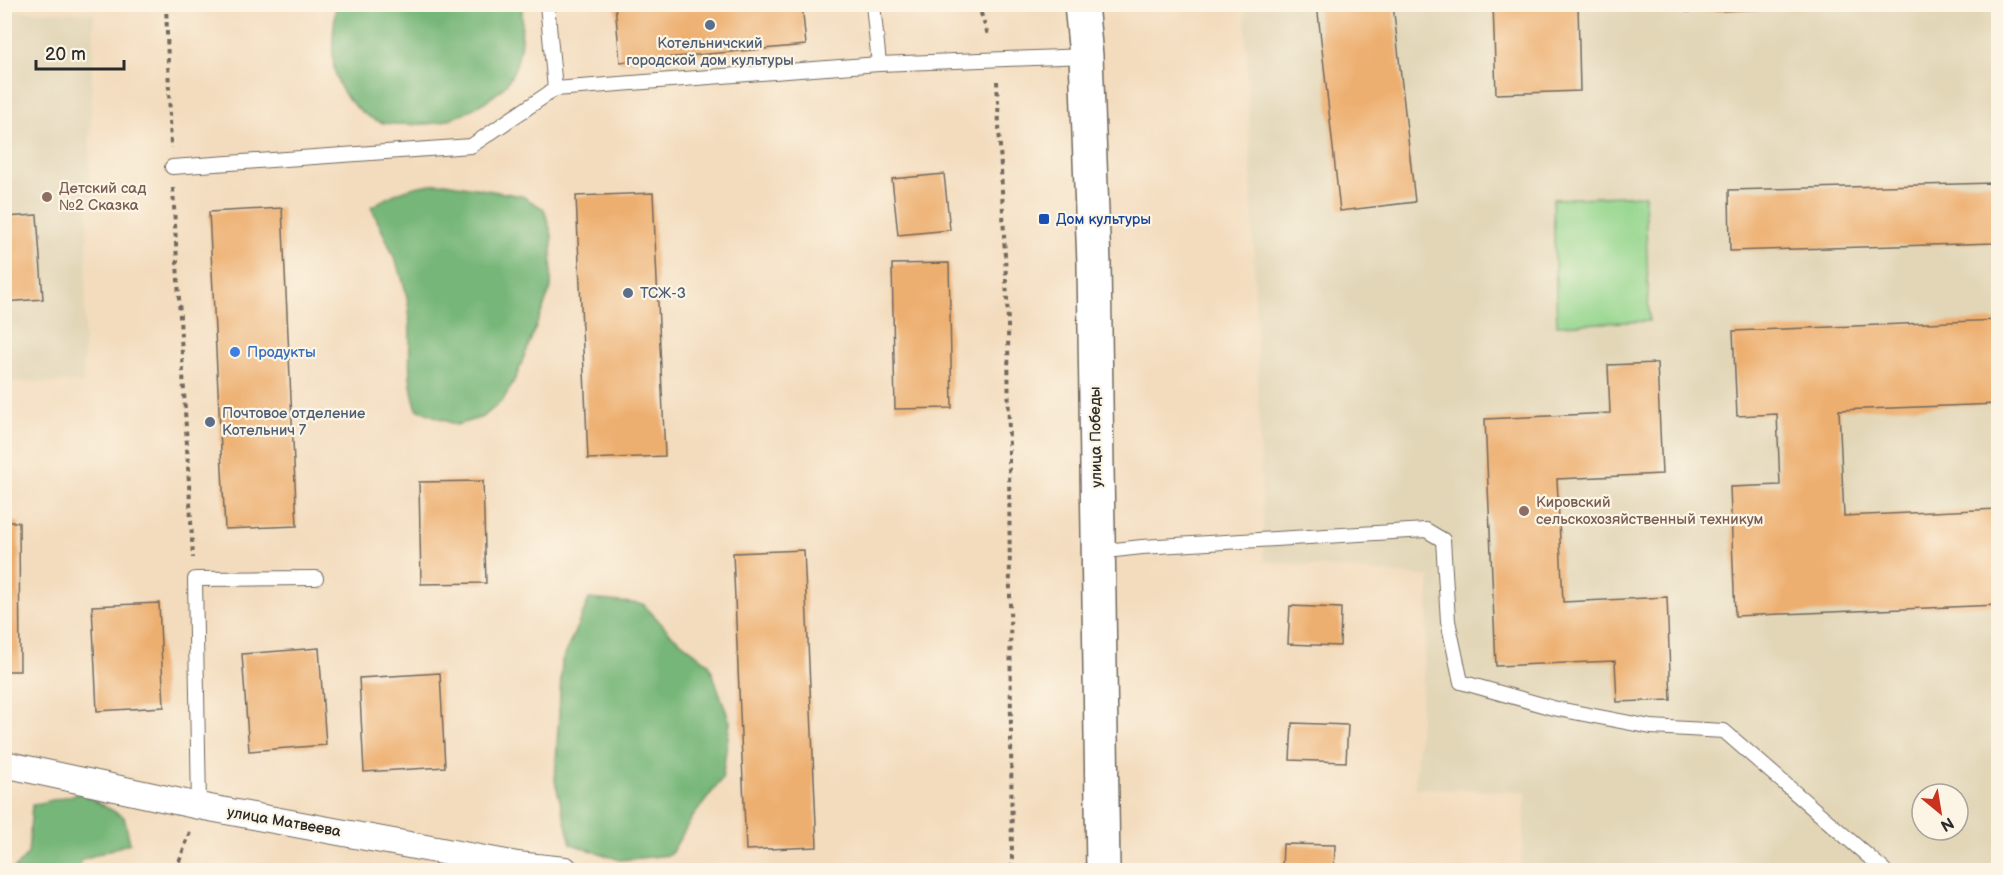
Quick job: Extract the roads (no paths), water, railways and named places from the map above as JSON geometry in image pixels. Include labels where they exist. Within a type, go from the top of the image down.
[{"type":"highway","name":"улица Победы","points":[[1081,4],[1086,56],[1094,264],[1103,870]]},
{"type":"street","name":"улица Матвеева","points":[[4,764],[199,806],[517,864],[565,870]]},
{"type":"lane","points":[[547,4],[555,88]]},
{"type":"lane","points":[[873,4],[879,64]]},
{"type":"lane","points":[[172,167],[471,146],[555,88],[879,64],[1086,56]]},
{"type":"lane","points":[[1097,552],[1142,547],[1426,530],[1443,540],[1448,621],[1461,682],[1553,708],[1650,727],[1724,731],[1884,870]]},
{"type":"lane","points":[[199,806],[195,579],[316,578]]},
{"type":"place","name":"Котельничский городской дом культуры","points":[[710,25]]},
{"type":"place","name":"Детский сад №2 Сказка","points":[[47,197]]},
{"type":"place","name":"Дом культуры","points":[[1044,219]]},
{"type":"place","name":"ТСЖ-3","points":[[628,293]]},
{"type":"place","name":"Продукты","points":[[235,352]]},
{"type":"place","name":"Почтовое отделение Котельнич 7","points":[[210,422]]},
{"type":"place","name":"Кировский сельскохозяйственный техникум","points":[[1524,511]]}]
